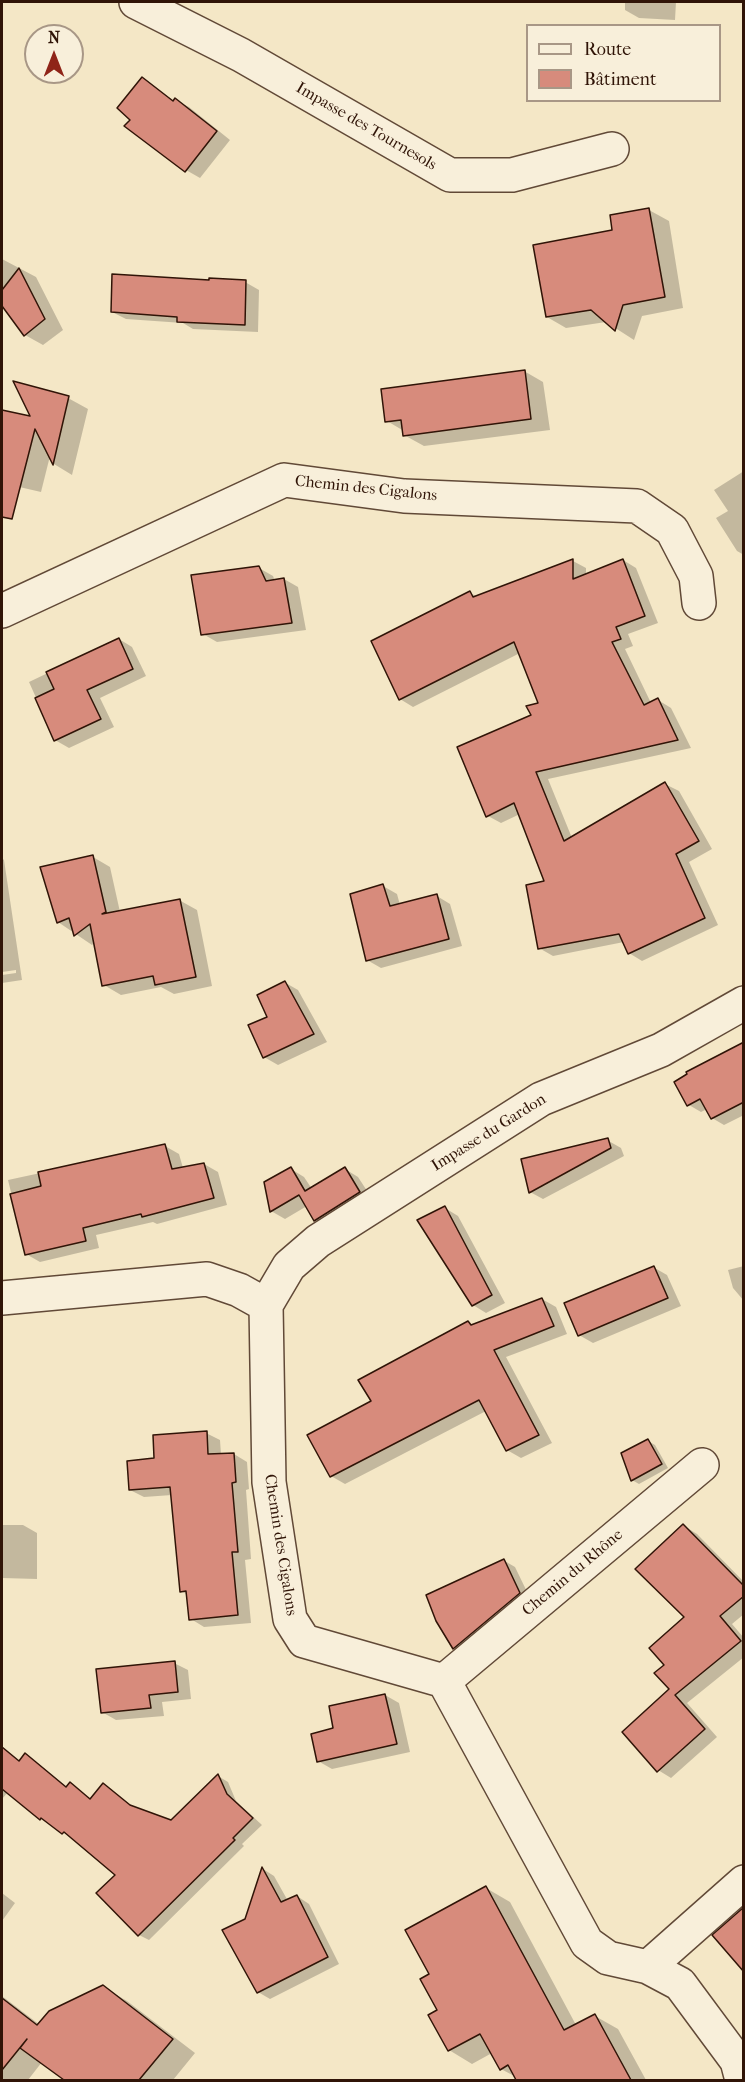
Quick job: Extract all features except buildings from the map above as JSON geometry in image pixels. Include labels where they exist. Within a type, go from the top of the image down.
[{"type":"street","name":"Impasse des Tournesols","points":[[136,2],[241,55],[450,175],[512,175],[612,149]]},
{"type":"street","name":"Chemin des Cigalons","points":[[2,611],[284,480],[404,496],[637,506],[672,530],[696,576],[699,603]]},
{"type":"street","name":"Impasse du Gardon","points":[[266,1305],[289,1266],[318,1241],[521,1112],[541,1100],[661,1050],[744,1003]]},
{"type":"street","points":[[2,1298],[207,1280],[239,1290],[266,1305]]},
{"type":"street","name":"Chemin des Cigalons","points":[[266,1305],[269,1482],[290,1619],[304,1641],[444,1681]]},
{"type":"street","name":"Chemin du Rhône","points":[[444,1681],[702,1465]]},
{"type":"street","points":[[444,1681],[587,1943],[608,1959],[648,1967],[680,1984],[737,2061],[742,2080]]},
{"type":"street","points":[[648,1967],[744,1882]]}]
